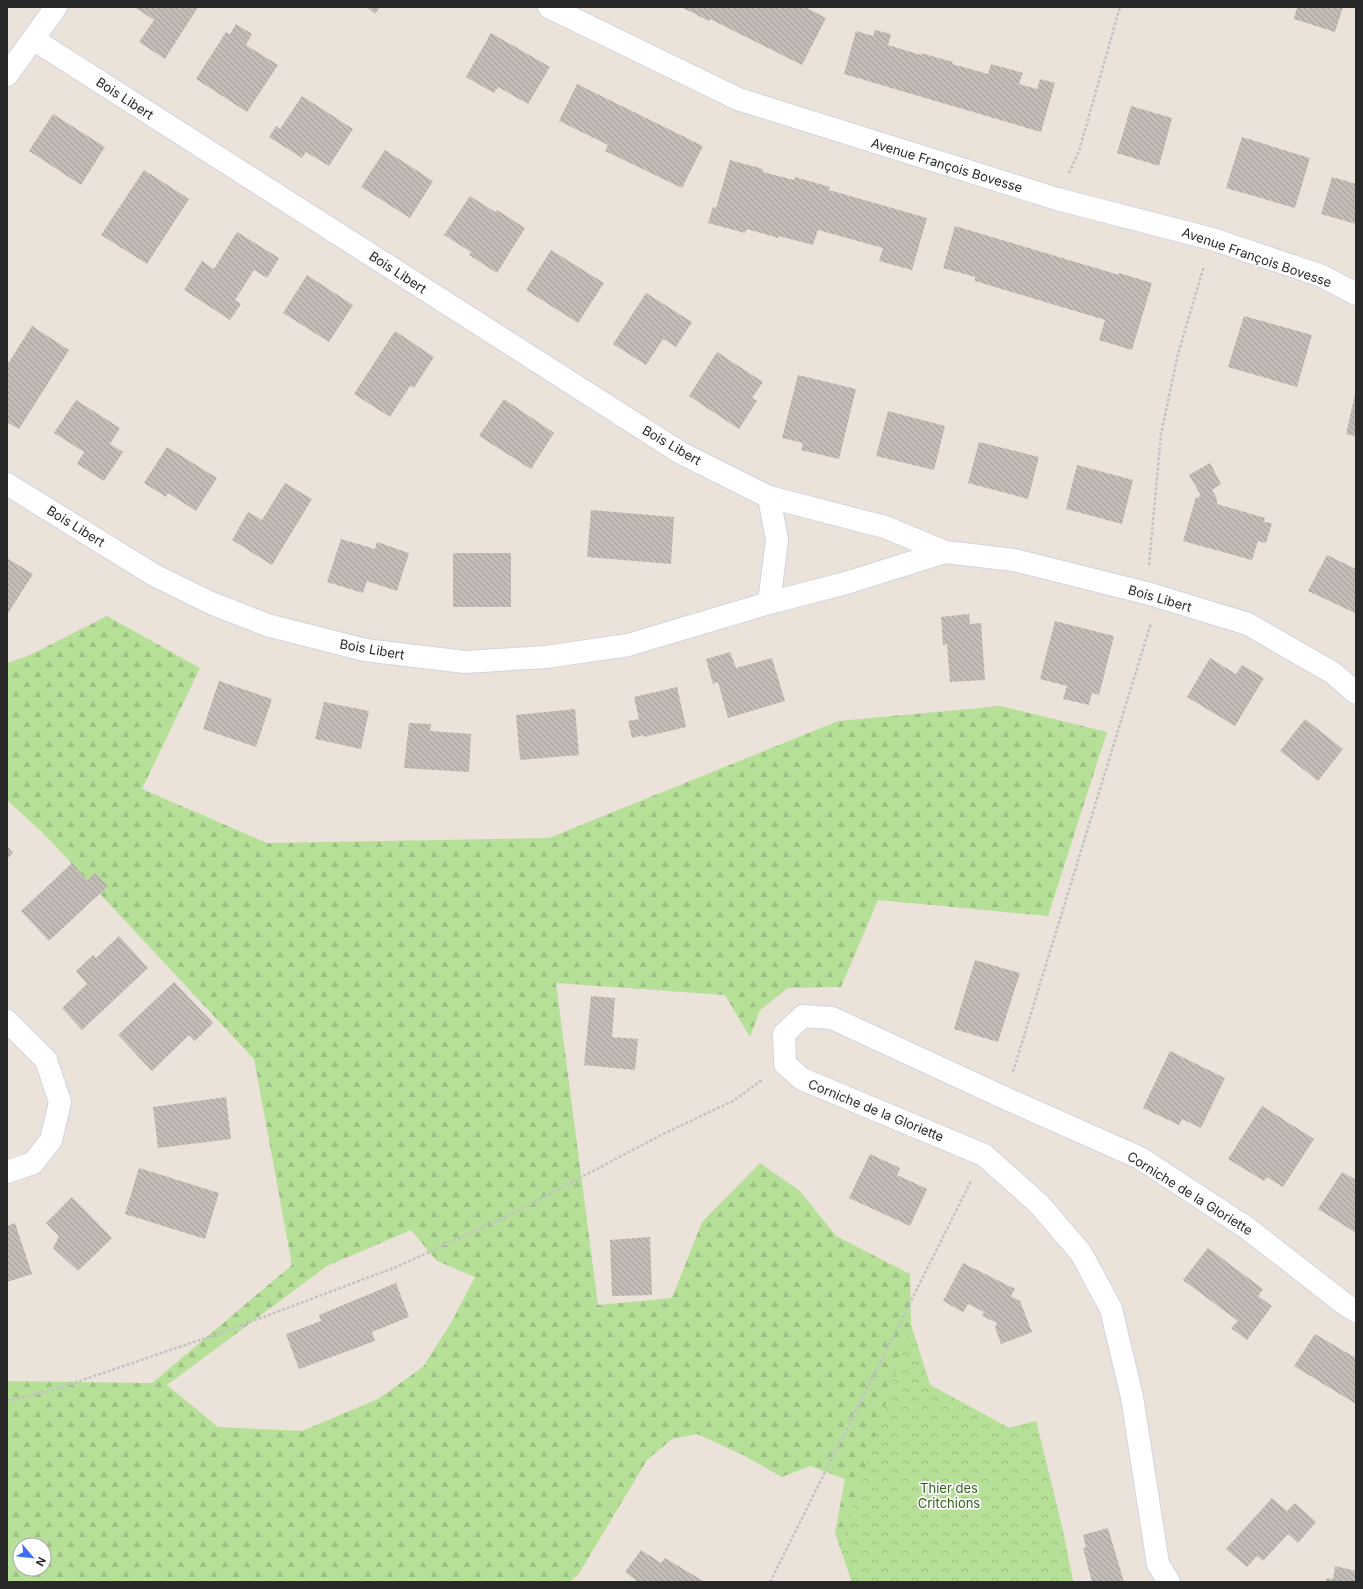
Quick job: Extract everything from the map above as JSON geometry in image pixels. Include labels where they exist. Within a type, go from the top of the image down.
[{"type":"street","points":[[7,75],[56,7]]},
{"type":"street","name":"Avenue François Bovesse","points":[[549,7],[738,99],[1056,199],[1212,239],[1322,276],[1356,294]]},
{"type":"street","name":"Bois Libert","points":[[33,39],[680,452],[768,497],[886,527],[945,552],[1021,562],[1150,594],[1248,624],[1333,673],[1356,693]]},
{"type":"street","name":"Bois Libert","points":[[7,484],[154,575],[211,603],[267,625],[365,650],[465,662],[546,657],[628,645],[769,602],[846,583],[945,552]]},
{"type":"street","points":[[768,497],[777,540],[769,602]]},
{"type":"street","name":"Corniche de la Gloriette","points":[[1170,1582],[1158,1564],[1132,1397],[1111,1309],[1081,1253],[1039,1204],[984,1154],[802,1079],[785,1064],[784,1034],[803,1016],[832,1018],[1005,1098],[1140,1158],[1247,1228],[1346,1305],[1356,1310]]},
{"type":"street","points":[[7,1021],[46,1060],[60,1102],[51,1140],[33,1163],[7,1172]]},
{"type":"path","points":[[1056,199],[1079,150],[1120,7]]},
{"type":"path","points":[[1148,569],[1161,434],[1178,354],[1212,239]]},
{"type":"path","points":[[1005,1098],[1153,618]]},
{"type":"path","points":[[7,1401],[52,1390],[229,1330],[396,1267],[506,1217],[663,1134],[733,1101],[785,1064]]},
{"type":"path","points":[[770,1582],[984,1154]]},
{"type":"green space","points":[[107,616],[200,668],[142,789],[267,843],[549,838],[838,721],[1001,706],[1107,732],[1048,916],[878,900],[841,987],[788,988],[760,1010],[750,1037],[725,995],[556,983],[598,1305],[672,1298],[702,1222],[760,1163],[800,1191],[836,1236],[910,1274],[911,1325],[930,1385],[1009,1428],[1036,1421],[1063,1531],[1073,1582],[852,1582],[835,1533],[845,1479],[810,1466],[782,1477],[743,1455],[697,1434],[672,1439],[647,1460],[578,1575],[569,1582],[7,1582],[7,1381],[152,1383],[292,1265],[254,1059],[47,837],[7,800],[7,663],[30,655]],"holes":[[[411,1230],[437,1261],[475,1277],[452,1321],[423,1367],[378,1399],[302,1431],[218,1427],[167,1385],[327,1266]]]},
{"type":"green space","name":"Thier des Critchions","points":[[911,1325],[930,1385],[1009,1428],[1036,1421],[1063,1531],[1073,1582],[852,1582],[840,1547]]},
{"type":"building","points":[[134,7],[198,7],[165,59],[139,42],[154,20]]},
{"type":"building","points":[[367,7],[380,7],[375,14]]},
{"type":"building","points":[[681,7],[805,7],[826,18],[802,65],[710,19],[709,21]]},
{"type":"building","points":[[1297,7],[1343,7],[1335,32],[1294,19]]},
{"type":"building","points":[[236,24],[252,34],[246,45],[278,65],[247,112],[196,79],[226,32],[230,34]]},
{"type":"building","points":[[875,30],[891,34],[888,45],[921,55],[921,53],[953,62],[952,64],[988,74],[991,64],[1023,73],[1019,84],[1037,89],[1040,79],[1055,83],[1041,132],[844,74],[856,31],[873,36]]},
{"type":"building","points":[[491,33],[550,67],[528,104],[498,87],[494,93],[466,77]]},
{"type":"building","points":[[577,84],[703,146],[682,188],[605,151],[608,145],[559,121]]},
{"type":"building","points":[[302,96],[353,129],[329,166],[306,152],[302,158],[269,137],[276,126],[280,129]]},
{"type":"building","points":[[1131,106],[1172,118],[1159,166],[1117,153]]},
{"type":"building","points":[[53,114],[105,147],[81,185],[29,151]]},
{"type":"building","points":[[1242,137],[1310,158],[1295,208],[1226,188]]},
{"type":"building","points":[[385,150],[433,181],[410,218],[361,187]]},
{"type":"building","points":[[730,160],[763,169],[763,172],[794,180],[795,177],[830,187],[829,190],[927,218],[912,270],[879,261],[883,248],[818,230],[813,245],[779,236],[778,238],[747,229],[745,233],[708,223],[713,207],[716,208]]},
{"type":"building","points":[[144,170],[189,199],[147,264],[101,235]]},
{"type":"building","points":[[1332,177],[1356,184],[1356,224],[1321,214]]},
{"type":"building","points":[[470,196],[495,212],[497,210],[525,228],[497,273],[469,255],[471,252],[444,235]]},
{"type":"building","points":[[955,226],[1119,275],[1119,273],[1152,283],[1132,350],[1099,340],[1105,320],[975,281],[975,277],[943,268]]},
{"type":"building","points":[[237,232],[279,258],[267,278],[254,270],[235,300],[241,304],[230,320],[184,290],[202,261],[214,269]]},
{"type":"building","points":[[551,250],[604,283],[578,323],[526,290]]},
{"type":"building","points":[[307,275],[353,305],[329,342],[283,313]]},
{"type":"building","points":[[646,293],[692,322],[676,347],[663,339],[646,365],[613,344]]},
{"type":"building","points":[[1244,316],[1312,335],[1297,387],[1228,367]]},
{"type":"building","points":[[32,326],[69,350],[19,429],[7,422],[7,365]]},
{"type":"building","points":[[395,331],[434,357],[414,388],[410,386],[390,417],[354,394]]},
{"type":"building","points":[[717,352],[763,382],[752,398],[757,401],[739,429],[689,396]]},
{"type":"building","points":[[798,375],[856,389],[839,459],[801,450],[803,443],[782,438]]},
{"type":"building","points":[[1356,394],[1356,436],[1346,434]]},
{"type":"building","points":[[504,399],[554,433],[531,469],[479,436]]},
{"type":"building","points":[[76,400],[120,428],[110,444],[123,452],[104,481],[77,464],[84,452],[54,433]]},
{"type":"building","points":[[888,411],[945,426],[934,470],[876,456]]},
{"type":"building","points":[[979,442],[1039,457],[1028,499],[968,483]]},
{"type":"building","points":[[167,447],[217,478],[196,511],[168,493],[166,497],[144,483]]},
{"type":"building","points":[[1210,463],[1221,484],[1212,490],[1217,499],[1217,504],[1265,518],[1264,522],[1272,523],[1266,543],[1258,541],[1252,560],[1183,541],[1196,497],[1199,498],[1200,494],[1189,475]]},
{"type":"building","points":[[1077,465],[1133,480],[1122,524],[1066,509]]},
{"type":"building","points":[[285,483],[312,499],[272,565],[232,540],[248,512],[262,520]]},
{"type":"building","points":[[591,510],[674,517],[671,564],[587,557]]},
{"type":"building","points":[[341,539],[375,549],[377,542],[409,553],[397,591],[367,581],[363,593],[327,582]]},
{"type":"building","points":[[453,553],[511,553],[511,607],[453,607]]},
{"type":"building","points":[[1327,555],[1356,569],[1355,613],[1308,591]]},
{"type":"building","points":[[7,558],[33,574],[7,615]]},
{"type":"building","points":[[969,614],[970,624],[981,623],[985,680],[950,682],[947,644],[943,645],[941,617]]},
{"type":"building","points":[[1055,621],[1114,636],[1099,695],[1092,693],[1089,705],[1063,699],[1067,686],[1040,679]]},
{"type":"building","points":[[730,652],[736,668],[772,658],[785,701],[728,718],[718,682],[713,684],[706,659]]},
{"type":"building","points":[[1210,658],[1236,674],[1242,665],[1264,678],[1235,726],[1187,697]]},
{"type":"building","points":[[219,681],[272,699],[256,747],[203,729]]},
{"type":"building","points":[[677,687],[686,727],[644,737],[643,735],[632,738],[628,721],[639,719],[634,697]]},
{"type":"building","points":[[324,702],[369,711],[361,749],[315,739]]},
{"type":"building","points":[[575,709],[579,755],[520,760],[516,715]]},
{"type":"building","points":[[1305,719],[1343,749],[1318,781],[1280,751]]},
{"type":"building","points":[[409,723],[431,724],[430,731],[471,734],[469,772],[404,768]]},
{"type":"building","points":[[7,846],[13,853],[7,859]]},
{"type":"building","points":[[72,863],[87,880],[95,873],[108,886],[49,941],[21,911]]},
{"type":"building","points":[[119,936],[148,968],[82,1030],[62,1008],[87,984],[76,971],[93,955],[96,958]]},
{"type":"building","points":[[975,960],[1020,973],[998,1042],[954,1029]]},
{"type":"building","points":[[174,982],[213,1023],[195,1041],[189,1035],[152,1071],[118,1035]]},
{"type":"building","points":[[591,996],[615,998],[612,1037],[638,1039],[635,1070],[584,1065]]},
{"type":"building","points":[[1170,1051],[1225,1078],[1201,1128],[1182,1119],[1179,1125],[1143,1108]]},
{"type":"building","points":[[226,1097],[231,1139],[158,1148],[153,1107]]},
{"type":"building","points":[[1262,1106],[1314,1139],[1283,1187],[1267,1177],[1264,1181],[1228,1159]]},
{"type":"building","points":[[870,1154],[900,1168],[897,1175],[927,1189],[910,1226],[849,1198]]},
{"type":"building","points":[[139,1168],[219,1193],[205,1239],[125,1214]]},
{"type":"building","points":[[1342,1172],[1356,1180],[1356,1233],[1318,1209]]},
{"type":"building","points":[[72,1197],[112,1238],[78,1271],[53,1248],[59,1236],[46,1223]]},
{"type":"building","points":[[15,1223],[32,1274],[7,1282],[7,1226]]},
{"type":"building","points":[[650,1237],[652,1295],[612,1296],[610,1240]]},
{"type":"building","points":[[1208,1248],[1263,1289],[1258,1296],[1272,1306],[1247,1340],[1231,1328],[1238,1321],[1183,1280]]},
{"type":"building","points":[[963,1263],[1015,1289],[1011,1296],[1020,1301],[1032,1332],[1001,1344],[995,1327],[997,1323],[982,1316],[984,1312],[968,1304],[963,1312],[943,1301]]},
{"type":"building","points":[[396,1283],[409,1317],[372,1332],[375,1341],[299,1369],[286,1334],[321,1321],[319,1315]]},
{"type":"building","points":[[1315,1334],[1356,1358],[1356,1404],[1294,1366]]},
{"type":"building","points":[[1272,1498],[1287,1511],[1295,1503],[1316,1522],[1298,1543],[1288,1534],[1263,1561],[1257,1556],[1247,1567],[1226,1549]]},
{"type":"building","points":[[1108,1528],[1124,1582],[1092,1582],[1083,1548],[1086,1547],[1083,1535]]},
{"type":"building","points":[[641,1550],[661,1563],[665,1558],[705,1582],[638,1582],[625,1572]]},
{"type":"building","points":[[1335,1566],[1356,1571],[1356,1582],[1326,1582],[1327,1578],[1333,1579]]}]
